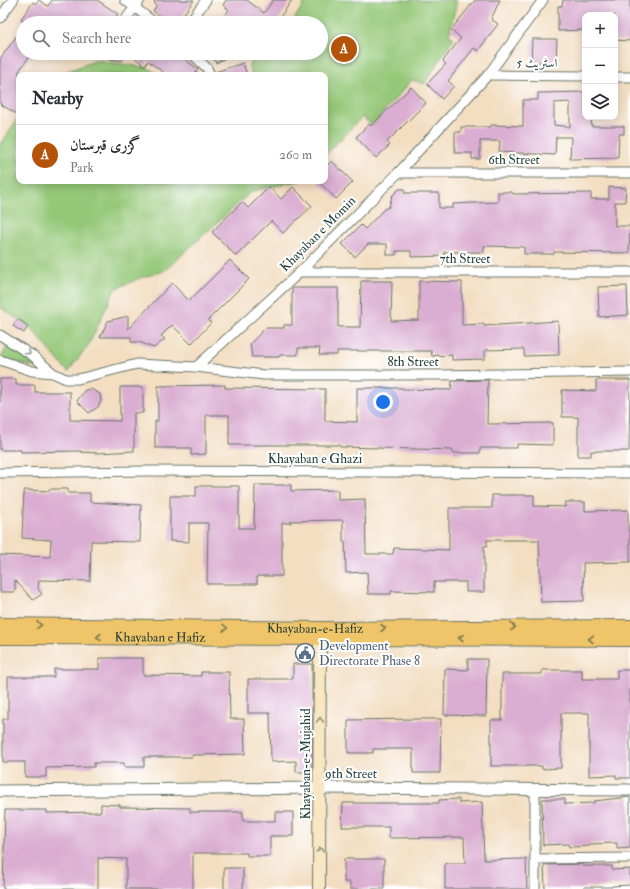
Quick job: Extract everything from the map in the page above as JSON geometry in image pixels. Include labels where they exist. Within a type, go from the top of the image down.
[{"type":"main road","name":"Khayaban-e-Hafiz","points":[[0,625],[320,634],[630,639]]},
{"type":"main road","name":"Khayaban-e-Hafiz","points":[[320,634],[630,627]]},
{"type":"main road","name":"Khayaban e Hafiz","points":[[0,637],[320,634]]},
{"type":"main road","name":"Khayaban-e-Mujahid","points":[[320,634],[320,889]]},
{"type":"street","points":[[0,18],[13,0]]},
{"type":"street","points":[[125,0],[137,3],[149,16]]},
{"type":"street","points":[[194,16],[206,0]]},
{"type":"street","name":"Khayaban e Momin","points":[[196,367],[300,272],[398,173],[488,75],[543,0]]},
{"type":"street","points":[[128,16],[137,3]]},
{"type":"street","points":[[199,60],[208,68],[209,72]]},
{"type":"street","name":"اسٹریٹ 5","points":[[488,75],[582,76]]},
{"type":"street","points":[[618,77],[630,77]]},
{"type":"street","name":"6th Street","points":[[398,173],[630,173]]},
{"type":"street","name":"7th Street","points":[[300,272],[630,272]]},
{"type":"street","points":[[0,335],[33,356],[53,373],[66,379],[78,379],[137,364],[196,367]]},
{"type":"street","points":[[0,360],[32,371],[53,373]]},
{"type":"street","name":"8th Street","points":[[196,367],[272,375],[439,375],[630,372]]},
{"type":"street","name":"Khayaban e Ghazi","points":[[0,473],[145,471],[630,473]]},
{"type":"street","name":"9th Street","points":[[0,791],[320,788],[630,790]]},
{"type":"street","points":[[535,789],[535,889]]},
{"type":"street","points":[[535,859],[630,858]]},
{"type":"green space","points":[[306,0],[457,0],[449,35],[454,38],[424,84],[412,80],[372,125],[362,117],[328,152],[328,72],[251,72],[248,65],[253,60],[328,60],[328,16],[296,16]]},
{"type":"green space","points":[[97,60],[148,68],[154,72],[65,72]]},
{"type":"green space","points":[[16,121],[16,184],[285,184],[252,191],[164,271],[140,278],[115,289],[89,344],[68,372],[31,328],[0,307],[0,146]]},
{"type":"green space","points":[[9,343],[38,368],[1,358]]},
{"type":"building","points":[[39,0],[48,6],[52,0],[97,0],[118,14],[116,16],[23,16],[33,2],[36,4]]},
{"type":"building","points":[[154,0],[194,0],[182,16],[160,16],[153,11],[156,7]]},
{"type":"building","points":[[226,0],[247,0],[264,13],[273,0],[292,0],[281,16],[224,16],[229,10],[223,5]]},
{"type":"building","points":[[475,0],[500,0],[491,19],[498,24],[478,51],[474,48],[448,81],[454,86],[442,99],[427,84],[446,64],[443,61],[461,38],[451,30]]},
{"type":"building","points":[[563,0],[630,0],[630,41],[618,40],[618,12],[582,12],[582,30],[558,31],[558,6],[562,6]]},
{"type":"building","points":[[16,37],[16,60],[27,60],[19,72],[16,72],[16,113],[0,104],[0,59]]},
{"type":"building","points":[[532,39],[557,39],[556,62],[531,62]]},
{"type":"building","points":[[138,60],[186,60],[198,69],[196,72],[163,72],[148,61],[145,66]]},
{"type":"building","points":[[214,60],[222,60],[216,63]]},
{"type":"building","points":[[243,63],[246,72],[215,72]]},
{"type":"building","points":[[411,87],[426,103],[387,142],[390,145],[376,158],[356,137],[369,124],[371,126]]},
{"type":"building","points":[[582,92],[582,120],[592,120],[591,126],[624,126],[624,134],[619,134],[618,158],[570,159],[571,137],[556,137],[555,155],[499,152],[500,141],[480,141],[480,159],[472,159],[472,153],[455,153],[455,132],[461,132],[461,127],[491,127],[491,125],[523,126],[523,100],[538,100],[538,93]],"holes":[[[570,102],[570,127],[554,125],[554,103]]]},
{"type":"building","points":[[332,161],[353,182],[336,199],[321,184],[328,184],[328,164]]},
{"type":"building","points":[[269,187],[281,199],[293,187],[312,206],[283,233],[271,221],[236,256],[212,232],[242,202],[248,208]]},
{"type":"building","points":[[609,187],[626,188],[625,202],[615,202],[615,226],[630,226],[629,253],[554,252],[554,254],[524,254],[524,247],[484,246],[484,252],[444,252],[444,256],[411,257],[411,251],[396,251],[396,255],[387,255],[387,244],[368,244],[355,257],[342,244],[361,225],[365,229],[384,209],[389,207],[392,196],[399,189],[405,189],[404,193],[439,193],[439,208],[453,208],[453,204],[498,202],[498,192],[512,192],[513,194],[591,193],[591,199],[609,199]]},
{"type":"building","points":[[230,260],[249,279],[208,320],[211,323],[191,344],[172,325],[161,336],[165,339],[154,348],[139,342],[131,342],[131,337],[100,337],[108,321],[128,316],[128,329],[172,283],[189,301]]},
{"type":"building","points":[[361,281],[392,281],[391,321],[419,320],[419,281],[462,282],[462,325],[484,324],[484,326],[558,321],[559,355],[524,356],[524,349],[485,350],[485,359],[452,360],[452,355],[432,356],[431,351],[337,351],[337,355],[319,355],[320,348],[298,348],[298,355],[252,357],[250,344],[265,328],[284,328],[284,325],[292,325],[292,288],[338,288],[338,327],[360,327]]},
{"type":"building","points":[[627,286],[628,315],[599,317],[598,287]]},
{"type":"building","points":[[18,319],[28,326],[24,333],[13,326]]},
{"type":"building","points":[[0,379],[16,379],[16,385],[35,385],[35,392],[70,392],[70,420],[120,421],[120,387],[143,387],[143,413],[134,413],[134,451],[98,453],[81,451],[21,452],[21,450],[0,450]]},
{"type":"building","points":[[488,380],[487,424],[553,423],[553,445],[517,444],[517,448],[480,448],[480,453],[453,453],[453,450],[340,447],[340,445],[229,445],[229,415],[206,415],[206,454],[191,455],[191,448],[155,448],[155,421],[158,421],[158,386],[225,385],[225,388],[325,389],[325,421],[357,422],[357,388],[451,390],[452,381]]},
{"type":"building","points":[[596,380],[630,380],[629,451],[591,451],[591,456],[578,456],[578,417],[562,417],[562,390],[596,391]]},
{"type":"building","points":[[91,389],[100,394],[101,401],[98,407],[89,413],[77,401],[85,390]]},
{"type":"building","points":[[255,485],[291,485],[291,491],[338,490],[338,500],[365,499],[366,554],[393,554],[394,548],[449,550],[449,508],[492,508],[492,495],[534,495],[534,506],[565,507],[565,502],[585,502],[585,511],[628,510],[630,562],[583,563],[584,601],[541,602],[539,540],[487,540],[487,546],[484,546],[484,592],[466,592],[466,582],[434,582],[434,592],[391,591],[391,594],[368,594],[367,572],[346,573],[345,542],[343,542],[343,520],[291,521],[291,523],[282,523],[282,576],[257,576],[257,584],[207,584],[208,523],[189,523],[189,542],[170,541],[170,496],[196,496],[196,486],[239,486],[239,528],[254,528]]},
{"type":"building","points":[[49,489],[68,489],[68,493],[90,493],[90,502],[141,505],[140,542],[91,541],[90,581],[39,580],[38,589],[42,594],[33,600],[15,580],[15,592],[0,592],[0,555],[50,557],[51,540],[22,538],[24,490],[49,491]]},
{"type":"building","points":[[99,658],[143,658],[143,675],[201,676],[201,672],[229,672],[230,719],[244,719],[245,754],[193,755],[192,757],[144,757],[144,767],[124,767],[124,763],[94,763],[94,767],[46,768],[46,777],[25,777],[25,762],[3,762],[3,719],[8,719],[8,677],[54,677],[54,669],[99,669]]},
{"type":"building","points":[[468,659],[487,659],[486,716],[444,715],[445,669],[468,670]]},
{"type":"building","points":[[293,664],[312,664],[312,772],[296,772],[296,761],[271,762],[270,713],[248,713],[248,679],[293,679]]},
{"type":"building","points":[[542,670],[582,670],[582,679],[617,679],[617,670],[630,670],[630,778],[616,778],[616,775],[589,776],[589,713],[561,713],[561,768],[542,769],[542,766],[491,766],[491,720],[502,720],[502,674],[542,674]]},
{"type":"building","points":[[441,719],[440,773],[413,773],[413,749],[373,749],[373,753],[348,753],[348,720]]},
{"type":"building","points":[[630,797],[630,848],[617,849],[617,843],[590,844],[590,846],[569,847],[568,844],[543,845],[542,799],[565,799],[565,804],[594,803],[594,801]]},
{"type":"building","points":[[459,799],[459,803],[482,802],[484,860],[526,859],[527,889],[445,889],[445,863],[465,863],[464,837],[389,838],[389,827],[342,827],[343,803],[439,803],[439,800]]},
{"type":"building","points":[[101,804],[120,805],[120,807],[190,808],[190,812],[243,812],[243,821],[275,821],[275,812],[293,812],[293,836],[270,836],[270,856],[247,856],[247,853],[193,853],[193,889],[126,889],[126,859],[98,858],[98,889],[3,889],[5,810],[47,810],[47,813],[101,812]]},
{"type":"building","points":[[344,859],[384,859],[384,889],[350,889],[350,882],[344,882]]},
{"type":"building","points":[[583,864],[583,866],[612,866],[612,870],[630,869],[630,885],[612,887],[584,887],[584,889],[545,889],[544,865]]},
{"type":"building","points":[[224,868],[243,868],[243,889],[224,889]]},
{"type":"place","name":"گزری قبرستان","points":[[344,49]]},
{"type":"place","name":"Development Directorate Phase 8","points":[[305,653]]}]
